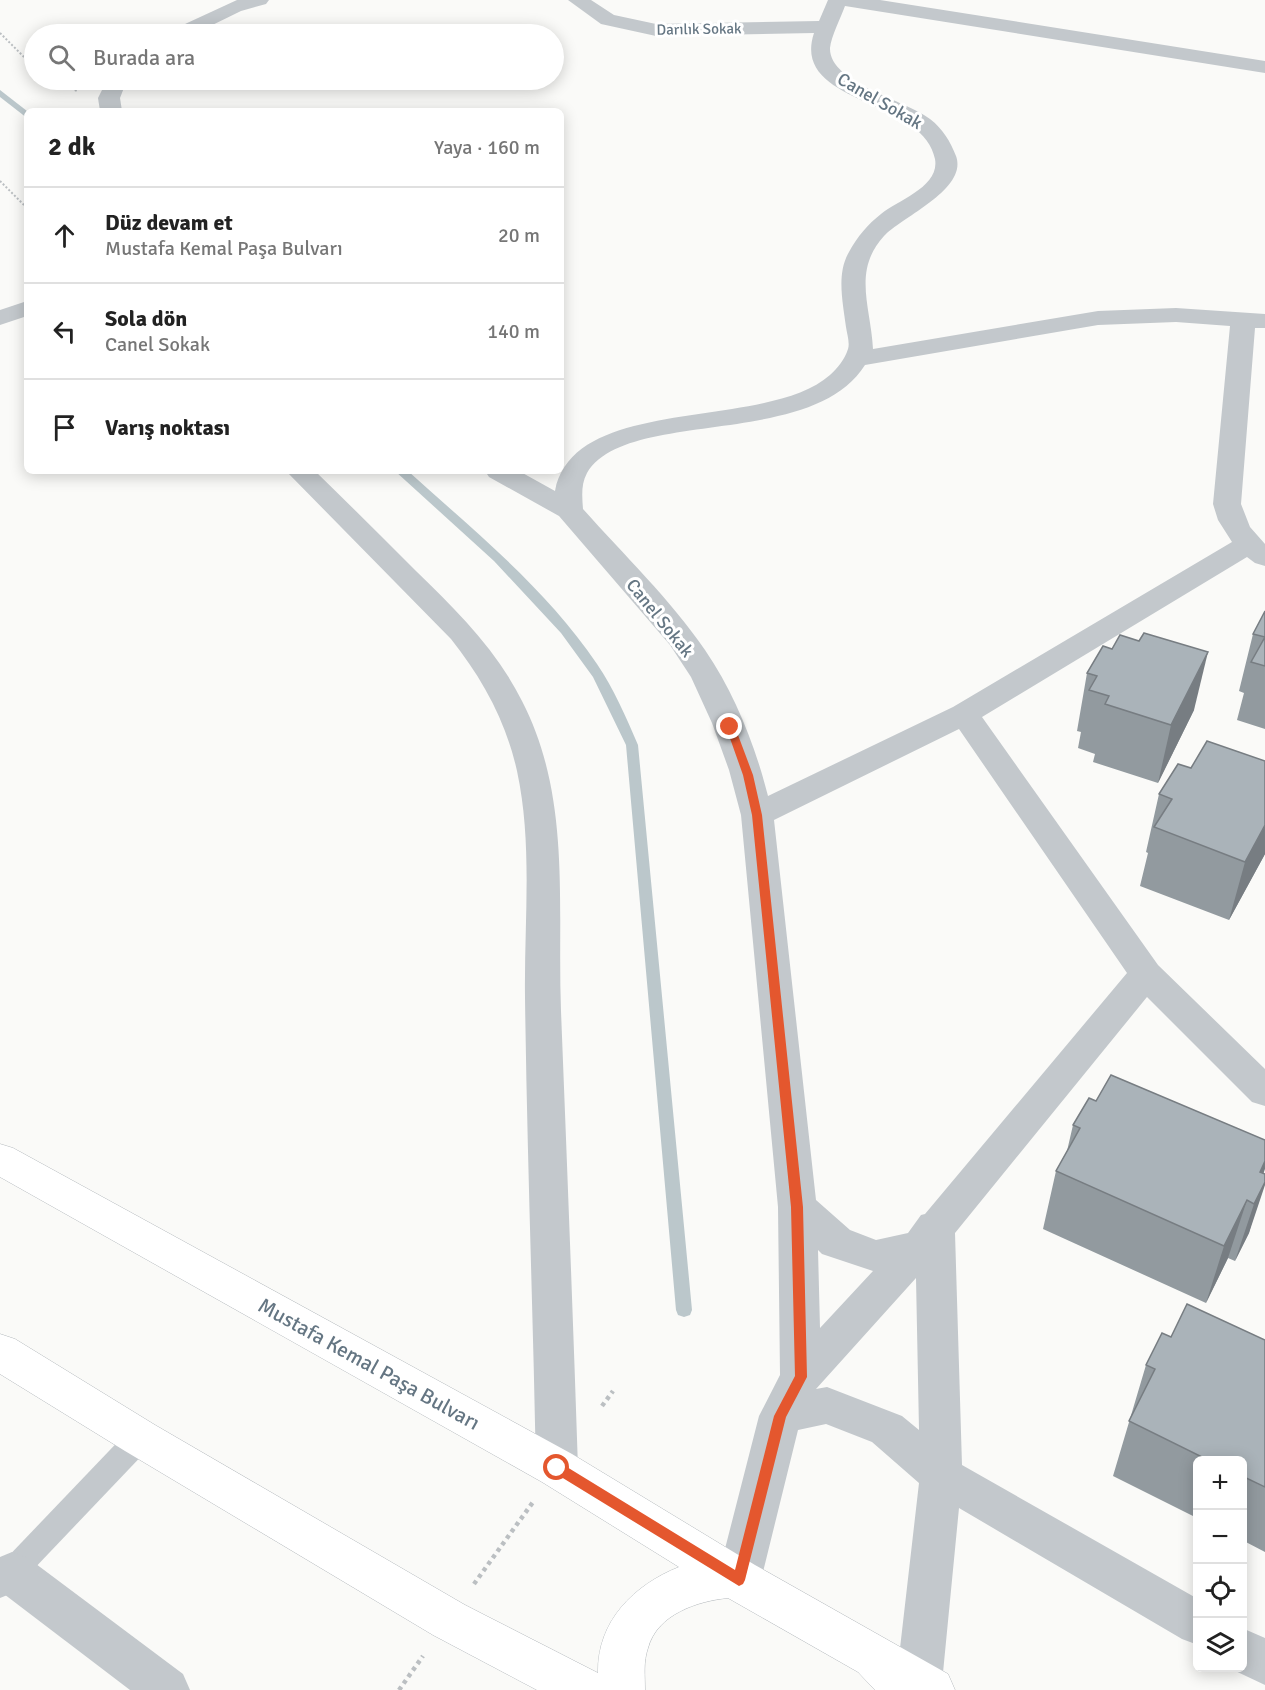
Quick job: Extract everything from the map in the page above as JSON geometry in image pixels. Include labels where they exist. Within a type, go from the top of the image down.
[{"type":"main road","name":"Mustafa Kemal Paşa Bulvarı","points":[[0,1159],[557,1468],[906,1680]]},
{"type":"main road","points":[[0,1352],[140,1438],[449,1620],[584,1690]]},
{"type":"main road","points":[[622,1690],[621,1659],[629,1635],[643,1613],[661,1596],[684,1585],[736,1578]]},
{"type":"street","points":[[199,24],[234,7],[259,0]]},
{"type":"street","name":"Darılık Sokak","points":[[578,0],[608,20],[623,25],[656,30],[828,27]]},
{"type":"street","name":"Canel Sokak","points":[[838,0],[819,49],[824,63],[829,70],[858,92],[899,108],[916,119],[938,141],[946,158],[944,174],[937,184],[877,230],[853,268],[861,348],[857,359]]},
{"type":"street","points":[[843,0],[1265,67]]},
{"type":"street","points":[[111,108],[109,98],[113,90]]},
{"type":"street","points":[[0,318],[24,309]]},
{"type":"street","points":[[569,510],[566,497],[568,484],[574,471],[598,448],[637,433],[779,408],[803,401],[840,380],[857,359],[1098,318],[1176,315],[1254,320],[1227,504],[1237,531],[1257,551],[964,714],[757,815]]},
{"type":"street","points":[[303,474],[461,632],[481,656],[513,710],[534,773],[543,859],[543,972],[557,1468]]},
{"type":"street","points":[[504,474],[569,510]]},
{"type":"street","name":"Canel Sokak","points":[[569,510],[683,640],[708,682],[730,727],[748,775],[757,815],[797,1207],[801,1377],[780,1416],[736,1578]]},
{"type":"street","points":[[964,714],[1146,974],[1265,1092]]},
{"type":"street","points":[[801,1377],[927,1237],[1146,974]]},
{"type":"street","points":[[797,1207],[836,1242],[876,1256],[927,1237]]},
{"type":"street","points":[[906,1680],[941,1475],[927,1237]]},
{"type":"street","points":[[780,1416],[827,1406],[886,1429],[941,1475],[1193,1622]]},
{"type":"street","points":[[6,1579],[167,1690]]},
{"type":"street","points":[[1247,1653],[1265,1663]]},
{"type":"lane","points":[[6,1579],[140,1438]]},
{"type":"path","points":[[0,33],[24,58]]},
{"type":"path","points":[[0,181],[24,205]]},
{"type":"path","points":[[599,1410],[613,1391]]},
{"type":"path","points":[[399,1690],[557,1468]]},
{"type":"building","points":[[1265,611],[1265,637],[1253,634]]},
{"type":"building","points":[[1144,633],[1208,652],[1171,725],[1105,704],[1109,696],[1089,690],[1097,676],[1087,673],[1103,646],[1112,649],[1120,635],[1139,641]]},
{"type":"building","points":[[1265,637],[1265,666],[1251,662]]},
{"type":"building","points":[[1207,741],[1265,761],[1265,825],[1245,862],[1154,827],[1172,799],[1159,794],[1178,764],[1191,768]]},
{"type":"building","points":[[1111,1075],[1265,1140],[1265,1161],[1260,1172],[1265,1174],[1265,1182],[1254,1204],[1247,1200],[1224,1246],[1056,1171],[1080,1128],[1073,1125],[1089,1098],[1096,1101]]},
{"type":"building","points":[[1187,1304],[1265,1340],[1265,1487],[1247,1478],[1247,1456],[1200,1456],[1129,1421],[1155,1369],[1146,1365],[1162,1333],[1171,1337]]},
{"type":"waterway","points":[[0,93],[24,113]]},
{"type":"waterway","points":[[404,474],[498,559],[544,605],[599,677],[632,745],[684,1310]]},
{"type":"route","points":[[557,1468],[739,1580],[780,1416],[801,1377],[797,1207],[757,815],[748,775],[730,727]]}]
